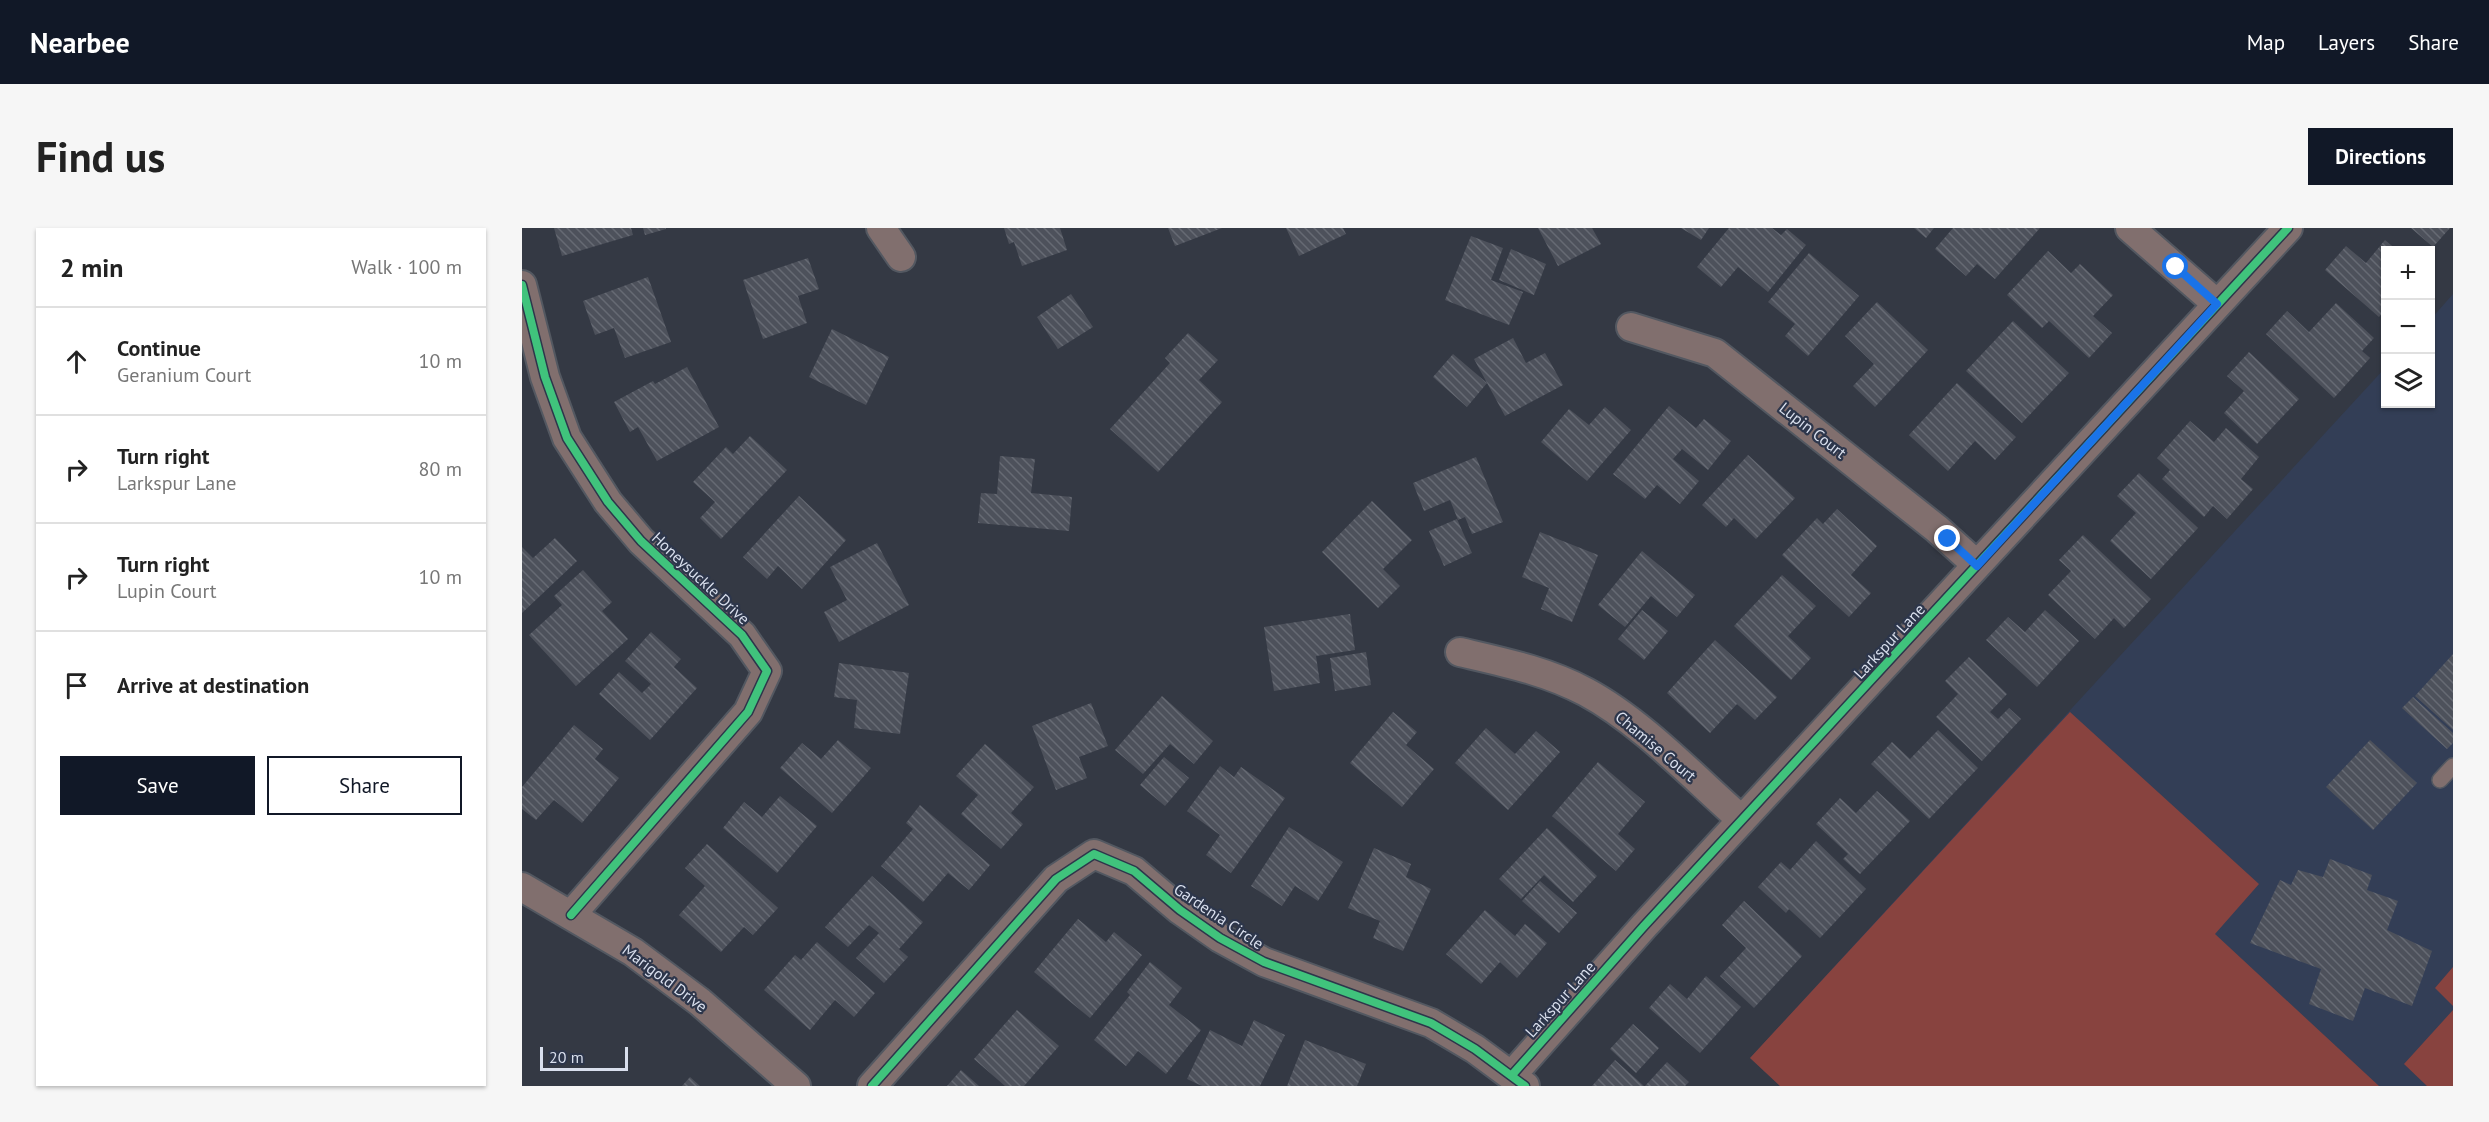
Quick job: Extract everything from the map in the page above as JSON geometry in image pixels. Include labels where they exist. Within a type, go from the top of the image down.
[{"type":"street","points":[[881,228],[901,257]]},
{"type":"street","points":[[2130,228],[2217,304]]},
{"type":"street","name":"Larkspur Lane","points":[[1518,1080],[1553,1027],[2288,228]]},
{"type":"street","name":"Honeysuckle Drive","points":[[522,285],[544,376],[567,438],[608,502],[641,541],[742,635],[767,671],[748,712],[571,915]]},
{"type":"street","name":"Lupin Court","points":[[1631,327],[1715,353],[1937,529],[1977,566]]},
{"type":"street","name":"Chamise Court","points":[[1460,652],[1535,670],[1587,692],[1636,726],[1742,820]]},
{"type":"street","name":"Gardenia Circle","points":[[872,1086],[1056,879],[1094,854],[1134,871],[1180,910],[1220,938],[1264,962],[1431,1023],[1475,1049],[1518,1080]]},
{"type":"street","name":"Marigold Drive","points":[[522,887],[633,952],[681,988],[796,1086]]},
{"type":"lane","points":[[2440,780],[2453,766]]},
{"type":"shaded area","points":[[2453,294],[2453,1086],[1780,1086],[1750,1058],[2381,372],[2381,408],[2435,408],[2435,314]]},
{"type":"shaded area","points":[[2070,712],[2259,884],[2215,934],[2379,1086],[1780,1086],[1750,1058]]},
{"type":"shaded area","points":[[2453,967],[2453,1006],[2435,988]]},
{"type":"shaded area","points":[[2453,1010],[2453,1086],[2427,1086],[2404,1064]]},
{"type":"building","points":[[554,228],[631,228],[633,235],[562,256]]},
{"type":"building","points":[[643,228],[666,228],[666,229],[645,235]]},
{"type":"building","points":[[1004,228],[1060,228],[1067,250],[1022,266],[1014,242],[1009,244]]},
{"type":"building","points":[[1168,228],[1222,228],[1175,246]]},
{"type":"building","points":[[1286,228],[1343,228],[1346,234],[1299,256]]},
{"type":"building","points":[[1538,228],[1592,228],[1601,244],[1558,266]]},
{"type":"building","points":[[1681,228],[1709,228],[1701,240]]},
{"type":"building","points":[[1729,228],[1772,228],[1781,235],[1787,229],[1806,245],[1768,292],[1738,267],[1721,287],[1697,267]]},
{"type":"building","points":[[1914,228],[1934,228],[1926,238]]},
{"type":"building","points":[[1953,228],[2040,228],[1995,279],[1977,264],[1966,276],[1935,249]]},
{"type":"building","points":[[2411,228],[2450,228],[2432,246]]},
{"type":"building","points":[[1471,236],[1503,248],[1491,280],[1523,292],[1509,325],[1445,300]]},
{"type":"building","points":[[2385,240],[2392,246],[2381,246],[2381,315],[2379,317],[2325,270],[2346,246],[2366,263]]},
{"type":"building","points":[[1511,249],[1546,264],[1534,295],[1499,280]]},
{"type":"building","points":[[2048,251],[2071,273],[2080,264],[2113,295],[2093,316],[2112,333],[2089,358],[2049,321],[2042,328],[2007,295]]},
{"type":"building","points":[[1809,253],[1859,296],[1808,356],[1785,336],[1795,324],[1768,302]]},
{"type":"building","points":[[808,258],[819,289],[798,296],[807,323],[763,339],[743,280]]},
{"type":"building","points":[[648,277],[671,342],[625,358],[614,328],[595,335],[583,301]]},
{"type":"building","points":[[1071,294],[1093,327],[1058,349],[1037,317]]},
{"type":"building","points":[[1877,302],[1928,350],[1875,407],[1853,386],[1874,364],[1845,336]]},
{"type":"building","points":[[2336,303],[2374,338],[2362,351],[2370,358],[2334,398],[2266,334],[2287,311],[2309,332]]},
{"type":"building","points":[[2013,321],[2069,373],[2022,423],[1966,371]]},
{"type":"building","points":[[832,329],[889,357],[866,405],[809,377]]},
{"type":"building","points":[[1188,333],[1218,360],[1199,380],[1222,402],[1158,472],[1110,429],[1170,363],[1165,358]]},
{"type":"building","points":[[1513,338],[1526,363],[1545,353],[1563,385],[1505,416],[1474,359]]},
{"type":"building","points":[[2249,352],[2299,399],[2257,444],[2224,413],[2244,391],[2227,376]]},
{"type":"building","points":[[1453,354],[1487,383],[1467,407],[1433,377]]},
{"type":"building","points":[[687,367],[719,427],[657,461],[638,427],[630,432],[614,402],[653,381],[655,384]]},
{"type":"building","points":[[1957,383],[2016,437],[1995,460],[1975,441],[1948,471],[1909,435]]},
{"type":"building","points":[[1669,406],[1696,428],[1704,419],[1731,441],[1708,470],[1682,449],[1673,459],[1699,481],[1680,504],[1657,485],[1645,499],[1613,474]]},
{"type":"building","points":[[1605,407],[1631,430],[1587,481],[1541,442],[1569,409],[1589,425]]},
{"type":"building","points":[[2190,421],[2214,442],[2226,428],[2259,457],[2241,479],[2253,489],[2227,519],[2213,506],[2204,517],[2162,479],[2170,470],[2157,458]]},
{"type":"building","points":[[750,436],[787,470],[721,539],[700,518],[715,502],[693,482],[726,447],[733,454]]},
{"type":"building","points":[[1748,455],[1795,498],[1756,539],[1734,518],[1726,527],[1702,505]]},
{"type":"building","points":[[1000,456],[1035,459],[1031,493],[1072,497],[1069,531],[978,523],[981,493],[997,494]]},
{"type":"building","points":[[1476,457],[1503,522],[1472,534],[1465,517],[1458,520],[1450,500],[1424,511],[1413,483]]},
{"type":"building","points":[[2139,473],[2198,528],[2151,579],[2110,541],[2136,513],[2117,496]]},
{"type":"building","points":[[799,496],[846,540],[802,589],[778,566],[767,579],[743,557]]},
{"type":"building","points":[[1372,501],[1412,540],[1383,569],[1400,586],[1378,608],[1322,552]]},
{"type":"building","points":[[1837,509],[1877,546],[1851,575],[1871,593],[1849,617],[1782,555],[1817,518],[1823,524]]},
{"type":"building","points":[[1457,519],[1472,553],[1444,566],[1429,531]]},
{"type":"building","points":[[1540,532],[1598,555],[1572,622],[1541,609],[1549,588],[1522,577]]},
{"type":"building","points":[[2083,535],[2151,599],[2124,628],[2114,618],[2095,639],[2048,595],[2071,571],[2059,560]]},
{"type":"building","points":[[555,538],[577,561],[522,613],[522,547],[533,558]]},
{"type":"building","points":[[877,543],[909,605],[839,642],[824,612],[847,600],[830,567]]},
{"type":"building","points":[[1642,551],[1695,595],[1677,617],[1651,596],[1625,627],[1598,605]]},
{"type":"building","points":[[583,570],[612,602],[602,611],[628,639],[576,686],[529,635],[562,605],[554,596]]},
{"type":"building","points":[[1782,575],[1816,606],[1788,636],[1811,658],[1791,680],[1734,626]]},
{"type":"building","points":[[1642,610],[1668,631],[1644,660],[1618,639]]},
{"type":"building","points":[[2045,610],[2079,641],[2037,687],[1986,640],[2008,617],[2025,632]]},
{"type":"building","points":[[1350,614],[1355,650],[1316,656],[1320,683],[1274,691],[1264,627]]},
{"type":"building","points":[[651,632],[681,659],[674,667],[697,688],[650,740],[599,694],[619,672],[642,693],[651,684],[625,661]]},
{"type":"building","points":[[1715,640],[1777,697],[1755,720],[1737,704],[1710,733],[1667,693]]},
{"type":"building","points":[[1366,652],[1371,685],[1335,691],[1330,658]]},
{"type":"building","points":[[2453,654],[2453,730],[2415,696]]},
{"type":"building","points":[[1969,657],[2007,694],[1990,712],[1998,719],[2009,708],[2021,719],[1982,761],[1936,717],[1958,694],[1945,681]]},
{"type":"building","points":[[839,663],[909,673],[900,734],[854,728],[857,700],[834,697]]},
{"type":"building","points":[[1162,696],[1213,741],[1194,764],[1170,744],[1143,774],[1115,750]]},
{"type":"building","points":[[2413,697],[2453,733],[2453,743],[2447,749],[2402,708]]},
{"type":"building","points":[[1091,703],[1108,746],[1079,757],[1087,778],[1056,790],[1032,726]]},
{"type":"building","points":[[1393,712],[1417,732],[1406,745],[1434,769],[1402,807],[1350,763]]},
{"type":"building","points":[[574,725],[603,749],[595,759],[619,778],[582,823],[554,800],[536,820],[522,809],[522,787]]},
{"type":"building","points":[[1486,728],[1515,754],[1536,731],[1560,752],[1508,810],[1455,763]]},
{"type":"building","points":[[1938,730],[1978,768],[1929,819],[1871,764],[1892,742],[1910,759]]},
{"type":"building","points":[[838,740],[871,768],[832,813],[780,768],[802,743],[821,759]]},
{"type":"building","points":[[2370,740],[2417,783],[2373,830],[2326,787]]},
{"type":"building","points":[[985,744],[1034,787],[1011,813],[1023,824],[1001,849],[961,814],[978,795],[956,776]]},
{"type":"building","points":[[1164,757],[1189,778],[1165,806],[1140,785]]},
{"type":"building","points":[[1598,762],[1645,802],[1618,834],[1635,849],[1616,871],[1552,816]]},
{"type":"building","points":[[1220,766],[1234,777],[1241,767],[1285,798],[1231,873],[1206,855],[1220,835],[1187,811]]},
{"type":"building","points":[[1877,791],[1910,821],[1860,874],[1843,859],[1848,854],[1816,824],[1840,798],[1856,813]]},
{"type":"building","points":[[780,796],[817,826],[777,873],[723,828],[744,802],[762,817]]},
{"type":"building","points":[[920,805],[990,865],[969,890],[948,873],[923,902],[881,866],[913,829],[906,823]]},
{"type":"building","points":[[1289,827],[1343,862],[1318,901],[1295,886],[1282,906],[1251,886]]},
{"type":"building","points":[[1547,828],[1597,876],[1573,902],[1544,875],[1521,899],[1499,879]]},
{"type":"building","points":[[1816,841],[1866,889],[1820,938],[1789,909],[1786,913],[1758,887],[1781,862],[1790,870]]},
{"type":"building","points":[[707,844],[778,908],[753,935],[744,927],[721,952],[679,915],[705,886],[685,868]]},
{"type":"building","points":[[1374,848],[1411,864],[1406,877],[1431,889],[1403,951],[1373,938],[1380,921],[1348,908]]},
{"type":"building","points":[[2330,859],[2372,875],[2367,890],[2398,901],[2387,930],[2432,951],[2412,1006],[2365,988],[2353,1021],[2309,1004],[2321,969],[2250,943],[2280,880],[2291,885],[2298,870],[2323,877]]},
{"type":"building","points":[[872,876],[923,922],[899,949],[908,957],[884,983],[856,958],[879,933],[869,925],[848,947],[825,927]]},
{"type":"building","points":[[1540,881],[1577,913],[1559,933],[1522,901]]},
{"type":"building","points":[[1744,901],[1802,956],[1754,1008],[1720,976],[1746,948],[1722,925]]},
{"type":"building","points":[[1485,910],[1515,936],[1525,924],[1547,943],[1517,978],[1500,962],[1481,984],[1446,954]]},
{"type":"building","points":[[1078,919],[1106,942],[1114,932],[1142,955],[1090,1018],[1034,972]]},
{"type":"building","points":[[817,942],[875,993],[854,1017],[835,1000],[810,1030],[764,990],[795,955],[801,960]]},
{"type":"building","points":[[1150,962],[1182,988],[1169,1005],[1201,1030],[1166,1074],[1138,1051],[1126,1066],[1094,1040],[1130,995],[1127,992]]},
{"type":"building","points":[[1706,976],[1741,1007],[1700,1053],[1649,1008],[1670,984],[1687,999]]},
{"type":"building","points":[[1017,1010],[1059,1046],[1024,1086],[1005,1086],[974,1059]]},
{"type":"building","points":[[1254,1020],[1285,1035],[1260,1086],[1202,1086],[1187,1079],[1210,1030],[1242,1046]]},
{"type":"building","points":[[1633,1024],[1659,1048],[1636,1073],[1610,1049]]},
{"type":"building","points":[[1305,1040],[1366,1064],[1357,1086],[1287,1086]]},
{"type":"building","points":[[1615,1060],[1644,1086],[1592,1086]]},
{"type":"building","points":[[1667,1062],[1689,1082],[1685,1086],[1645,1086]]},
{"type":"building","points":[[961,1070],[979,1086],[947,1086]]},
{"type":"building","points":[[690,1077],[700,1086],[682,1086]]},
{"type":"cycle path","points":[[1512,1075],[1644,926],[2288,228]]},
{"type":"cycle path","points":[[522,285],[545,377],[567,438],[608,502],[641,541],[742,635],[767,671],[748,712],[571,915]]},
{"type":"cycle path","points":[[872,1086],[1056,879],[1094,854],[1134,871],[1180,910],[1220,938],[1264,962],[1431,1023],[1475,1049],[1525,1086]]},
{"type":"route","points":[[1948,539],[1977,566],[2217,304],[2176,267]]}]
